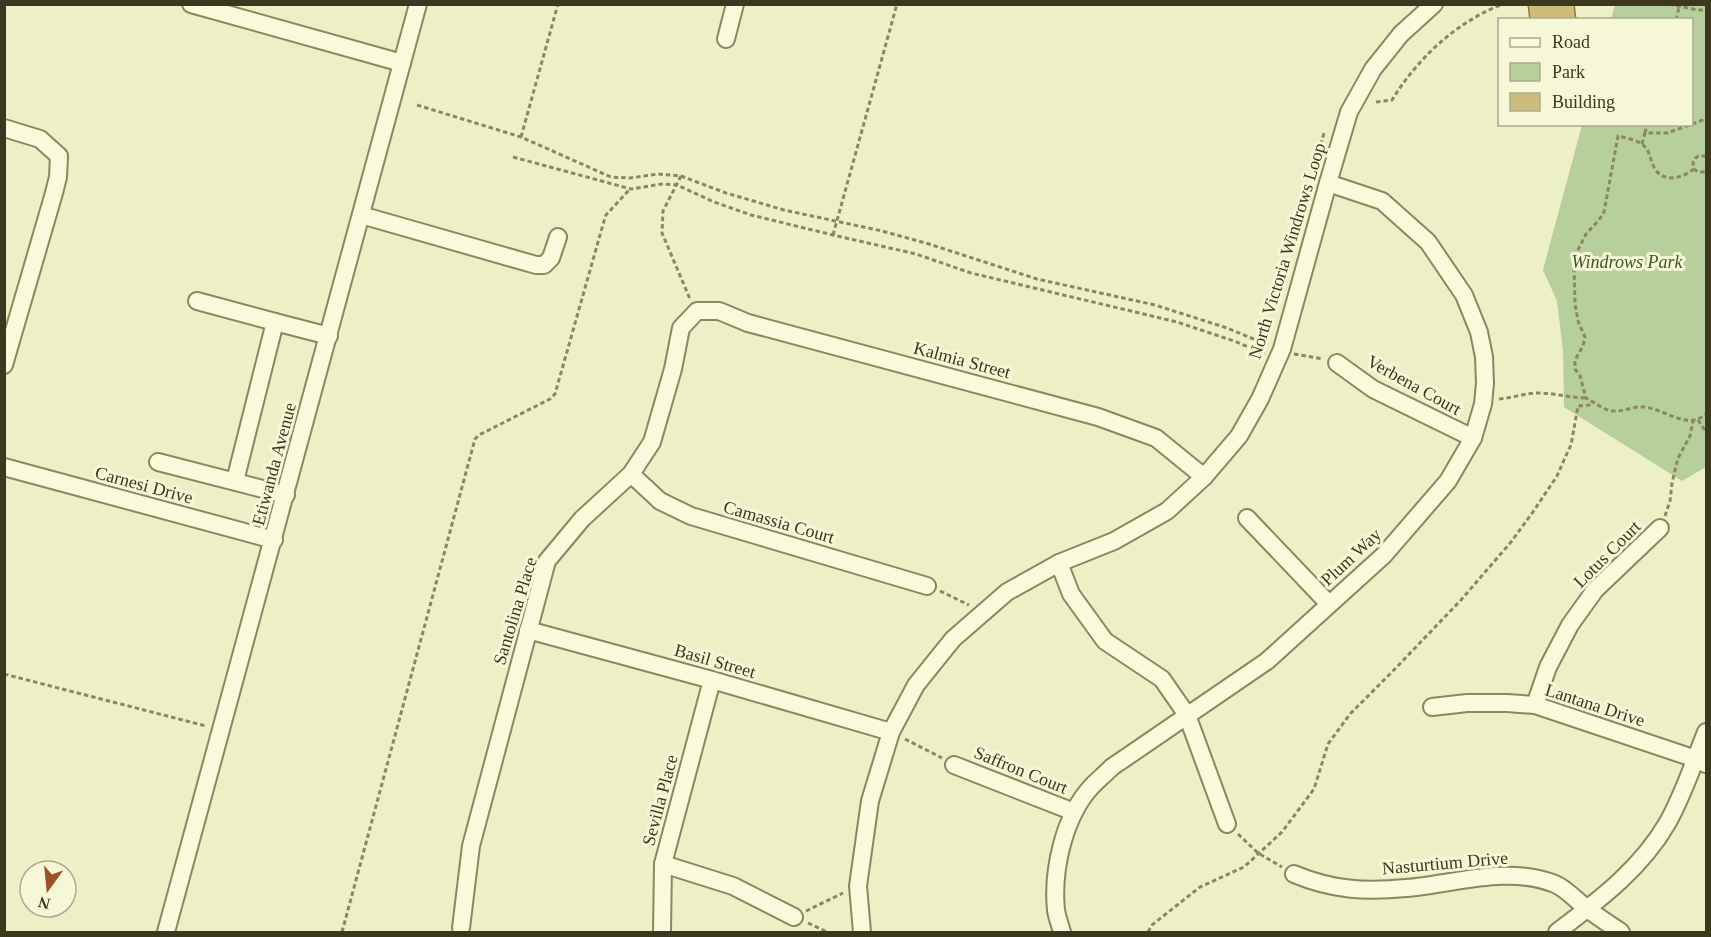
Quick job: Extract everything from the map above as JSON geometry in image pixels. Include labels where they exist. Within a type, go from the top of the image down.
[{"type":"street","points":[[191,4],[402,63]]},
{"type":"street","name":"Etiwanda Avenue","points":[[166,933],[418,4]]},
{"type":"street","points":[[726,39],[735,4]]},
{"type":"street","name":"North Victoria Windrows Loop","points":[[862,933],[858,886],[870,801],[891,732],[916,685],[953,639],[1007,592],[1059,563],[1114,541],[1167,511],[1204,477],[1239,436],[1260,399],[1282,349],[1350,112],[1373,69],[1401,34],[1434,4]]},
{"type":"street","points":[[4,128],[40,139],[59,156],[58,177],[54,193],[4,365]]},
{"type":"street","name":"Plum Way","points":[[1062,933],[1056,910],[1056,878],[1061,845],[1074,812],[1090,788],[1112,767],[1267,661],[1384,555],[1448,481],[1473,438],[1483,404],[1484,357],[1479,332],[1464,295],[1428,242],[1382,201],[1328,183]]},
{"type":"street","points":[[361,215],[536,265],[544,265],[551,258],[558,237]]},
{"type":"street","points":[[196,301],[329,336]]},
{"type":"street","name":"Kalmia Street","points":[[697,311],[719,311],[748,323],[1098,417],[1156,438],[1204,477]]},
{"type":"street","name":"Santolina Place","points":[[461,928],[471,846],[547,561],[582,519],[631,474],[652,442],[673,369],[681,328],[697,311]]},
{"type":"street","points":[[235,482],[275,322]]},
{"type":"street","name":"Verbena Court","points":[[1337,363],[1373,389],[1473,438]]},
{"type":"street","points":[[158,462],[286,495]]},
{"type":"street","name":"Carnesi Drive","points":[[4,467],[273,540]]},
{"type":"street","name":"Camassia Court","points":[[631,474],[660,501],[691,516],[927,586]]},
{"type":"street","points":[[1247,518],[1329,604]]},
{"type":"street","name":"Lotus Court","points":[[1535,705],[1548,667],[1570,625],[1595,590],[1660,528]]},
{"type":"street","points":[[1059,563],[1071,594],[1105,641],[1162,679],[1187,715],[1227,824]]},
{"type":"street","name":"Basil Street","points":[[528,630],[891,732]]},
{"type":"street","name":"Sevilla Place","points":[[662,933],[663,864],[712,680]]},
{"type":"street","name":"Lantana Drive","points":[[1432,707],[1467,703],[1535,705],[1701,761]]},
{"type":"street","points":[[1557,933],[1614,888],[1637,865],[1653,844],[1701,761],[1707,732]]},
{"type":"street","name":"Saffron Court","points":[[954,765],[1074,812]]},
{"type":"street","points":[[663,864],[733,886],[794,916]]},
{"type":"street","name":"Nasturtium Drive","points":[[1294,874],[1314,882],[1350,890],[1406,888],[1480,877],[1526,876],[1557,885],[1621,933]]},
{"type":"path","points":[[521,137],[558,4]]},
{"type":"path","points":[[833,235],[897,4]]},
{"type":"path","points":[[1376,102],[1392,100],[1429,52],[1451,34],[1487,11],[1503,4]]},
{"type":"path","points":[[1669,4],[1707,10]]},
{"type":"path","points":[[1676,18],[1679,7]]},
{"type":"path","points":[[417,105],[521,137],[611,177],[630,178],[658,174],[681,176],[755,201],[929,244],[1037,279],[1155,305],[1227,328],[1267,345],[1263,353],[1177,322],[971,273],[916,254],[751,215],[714,202],[677,185],[662,184],[630,189],[513,157]]},
{"type":"path","points":[[1641,144],[1647,126]]},
{"type":"path","points":[[1645,133],[1667,133],[1687,126]]},
{"type":"path","points":[[1586,398],[1580,376],[1575,369],[1575,360],[1585,337],[1578,321],[1575,304],[1574,264],[1586,234],[1604,212],[1618,136],[1641,144],[1647,149],[1654,168],[1665,177],[1674,179],[1694,169]]},
{"type":"path","points":[[1707,157],[1695,158],[1693,163],[1694,169],[1700,173],[1707,172]]},
{"type":"path","points":[[681,176],[663,211],[662,233],[686,293],[697,311]]},
{"type":"path","points":[[342,933],[475,439],[555,394],[604,220],[630,189]]},
{"type":"path","points":[[1300,356],[1315,357],[1337,363]]},
{"type":"path","points":[[1496,405],[1497,399],[1535,393],[1560,394],[1572,398],[1586,398],[1611,411],[1634,406],[1665,412],[1683,420],[1693,421],[1707,414]]},
{"type":"path","points":[[1148,933],[1152,925],[1200,887],[1244,867],[1282,832],[1314,789],[1328,744],[1350,714],[1461,600],[1523,526],[1557,476],[1570,445],[1578,406],[1594,402]]},
{"type":"path","points":[[1698,420],[1707,432]]},
{"type":"path","points":[[1660,528],[1670,501],[1678,458],[1689,436],[1693,421]]},
{"type":"path","points":[[927,586],[984,612]]},
{"type":"path","points":[[4,674],[222,730]]},
{"type":"path","points":[[891,732],[954,765]]},
{"type":"path","points":[[1227,824],[1258,853],[1294,874]]},
{"type":"path","points":[[794,916],[858,886]]},
{"type":"path","points":[[794,916],[827,933]]},
{"type":"green space","name":"Windrows Park","points":[[1615,5],[1706,5],[1706,467],[1682,481],[1564,407],[1563,351],[1557,301],[1543,270],[1582,126],[1693,126],[1693,18],[1611,18]]},
{"type":"building","points":[[1528,4],[1574,4],[1576,18],[1530,18]]}]
